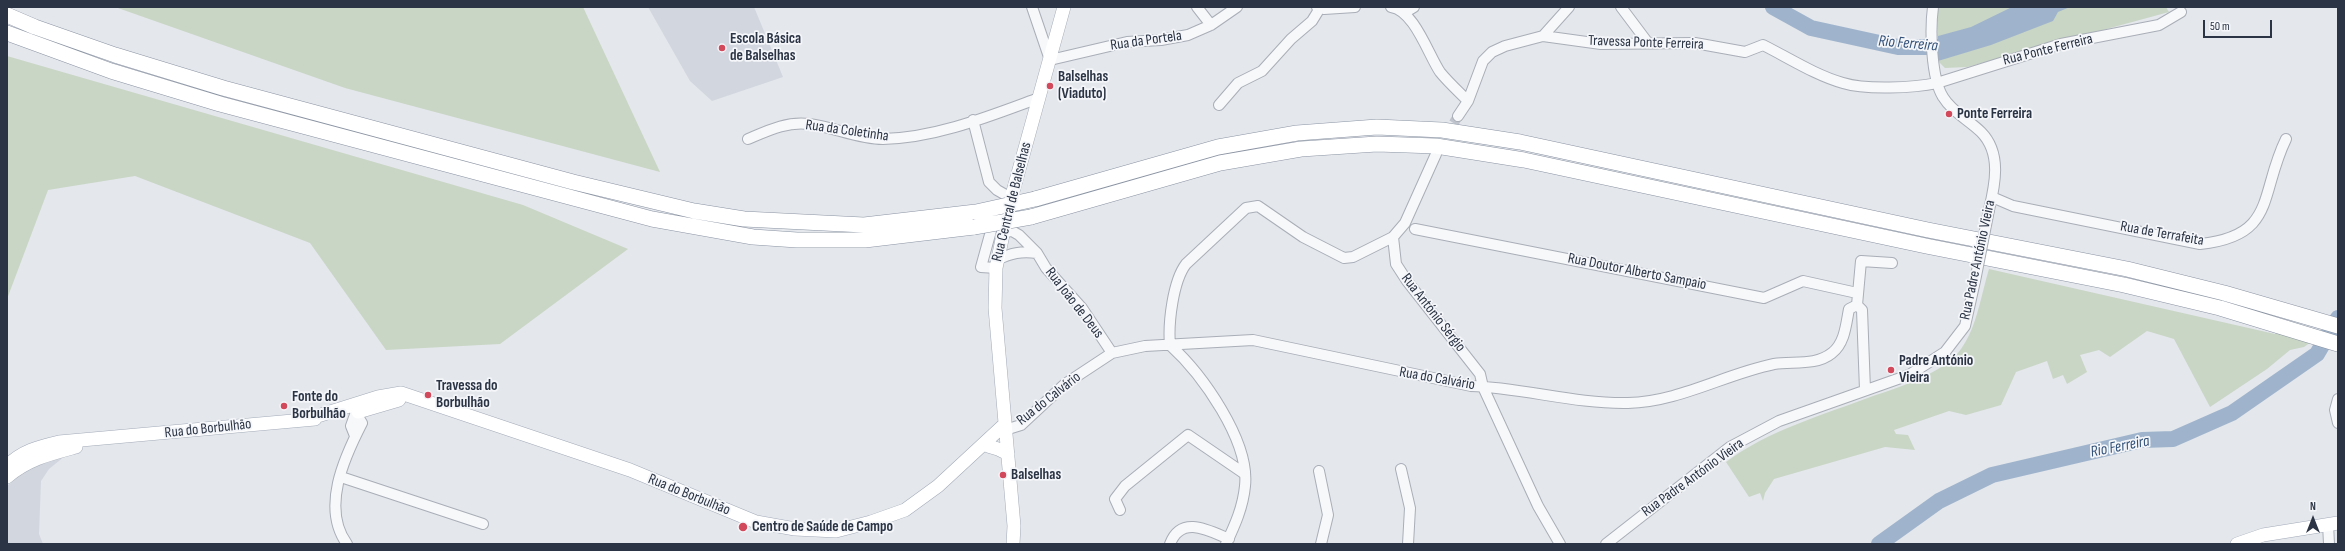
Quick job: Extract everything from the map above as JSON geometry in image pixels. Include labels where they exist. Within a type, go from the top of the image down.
[{"type":"highway","points":[[7,15],[107,52],[222,88],[573,182],[694,211],[752,220],[864,225],[976,212],[1035,199],[1218,147],[1297,133],[1377,127],[1442,130],[1520,142],[1928,230],[2073,258],[2224,293],[2338,326]]},
{"type":"highway","points":[[7,33],[111,71],[220,104],[666,222],[753,237],[797,240],[865,240],[974,227],[1031,217],[1220,163],[1301,149],[1377,144],[1436,146],[1524,160],[1926,246],[2124,285],[2220,308],[2338,344]]},
{"type":"main road","name":"Rua Central de Balselhas","points":[[1013,544],[1014,526],[995,308],[996,264],[1003,232],[1006,195],[1039,98],[1064,7]]},
{"type":"main road","name":"Rua do Borbulhão","points":[[354,409],[378,397],[401,393],[630,470],[756,522],[795,529],[836,531],[871,522],[905,510],[938,486],[975,452],[1006,437]]},
{"type":"main road","name":"Rua do Borbulhão","points":[[7,466],[16,457],[109,439],[308,419],[414,397]]},
{"type":"main road","points":[[975,452],[988,446],[998,449],[1006,437]]},
{"type":"main road","name":"Rua do Borbulhão","points":[[7,477],[33,454]]},
{"type":"main road","points":[[2237,544],[2263,535],[2333,524]]},
{"type":"street","points":[[1032,7],[1050,60]]},
{"type":"street","points":[[1197,7],[1211,24]]},
{"type":"street","name":"Rua da Portela","points":[[1050,60],[1127,42],[1161,40],[1188,35],[1211,24],[1237,7]]},
{"type":"street","points":[[1219,104],[1238,83],[1262,71],[1312,20],[1318,7],[1355,7]]},
{"type":"street","points":[[1391,7],[1404,13],[1413,24],[1441,72],[1468,101]]},
{"type":"street","points":[[1404,13],[1414,7]]},
{"type":"street","points":[[1543,36],[1569,7]]},
{"type":"street","points":[[1620,7],[1648,43]]},
{"type":"street","name":"Rua Padre António Vieira","points":[[1606,544],[1730,447],[1778,421],[1909,375],[1945,352],[1965,326],[1996,180],[1990,145],[1981,132],[1952,108],[1943,96],[1937,83],[1934,63],[1933,10]]},
{"type":"street","name":"Rua Ponte Ferreira","points":[[1937,83],[2061,44],[2159,25],[2181,12]]},
{"type":"street","name":"Travessa Ponte Ferreira","points":[[1458,116],[1468,101],[1483,62],[1492,52],[1505,46],[1543,36],[1601,44],[1695,43],[1745,52],[1763,45],[1844,84],[1919,87],[1937,83]]},
{"type":"street","name":"Rua da Coletinha","points":[[748,139],[774,128],[793,124],[809,124],[883,139],[935,132],[1039,98]]},
{"type":"street","points":[[973,120],[989,182],[1006,195],[981,267],[996,264]]},
{"type":"street","name":"Rua de Terrafeita","points":[[1992,197],[2013,206],[2200,244],[2221,241],[2238,235],[2255,221],[2263,211],[2271,175],[2286,139]]},
{"type":"street","points":[[1170,544],[1174,534],[1188,527],[1201,527],[1227,542],[1241,510],[1246,485],[1244,464],[1224,410],[1180,354],[1170,345],[1169,330],[1179,273],[1186,264],[1246,208],[1252,206],[1258,206],[1303,237],[1344,258],[1353,257],[1393,237],[1405,223],[1436,154]]},
{"type":"street","name":"Rua Doutor Alberto Sampaio","points":[[1415,229],[1764,298],[1803,281],[1857,293]]},
{"type":"street","name":"Rua João de Deus","points":[[1003,232],[1012,231],[1019,235],[1037,253],[1046,268],[1082,308],[1112,353]]},
{"type":"street","name":"Rua António Sérgio","points":[[1393,237],[1396,264],[1407,281],[1480,374],[1483,387],[1538,506],[1560,544]]},
{"type":"street","name":"Rua João de Deus","points":[[996,264],[1010,254],[1023,251],[1037,253]]},
{"type":"street","points":[[1865,390],[1862,310],[1857,305],[1861,261],[1892,263]]},
{"type":"street","name":"Rua do Calvário","points":[[1006,437],[1065,384],[1112,353],[1145,346],[1253,340],[1441,381],[1574,400],[1628,403],[1663,398],[1774,364],[1821,360],[1834,352],[1843,338],[1849,309],[1857,305]]},
{"type":"street","points":[[2338,399],[2335,410],[2338,423]]},
{"type":"street","points":[[347,544],[338,527],[335,512],[336,495],[355,436],[351,426],[354,409]]},
{"type":"street","points":[[1120,510],[1115,499],[1125,486],[1188,435],[1245,474]]},
{"type":"street","points":[[1401,469],[1410,508],[1408,544]]},
{"type":"street","points":[[1319,471],[1328,515],[1321,544]]},
{"type":"street","points":[[341,477],[483,524]]},
{"type":"street","points":[[2328,544],[2333,524]]},
{"type":"shaded area","name":"Escola Básica de Balselhas","points":[[648,7],[754,7],[783,77],[712,101],[690,81]]},
{"type":"shaded area","points":[[65,456],[49,469],[41,481],[39,534],[43,544],[7,544],[7,486],[28,469]]},
{"type":"green space","points":[[115,7],[583,7],[660,172],[345,88]]},
{"type":"green space","points":[[1938,7],[2166,7],[2169,12],[1967,67],[1945,68],[1938,61]]},
{"type":"green space","points":[[7,56],[523,205],[628,249],[500,344],[386,350],[310,243],[135,176],[48,190],[7,299]]},
{"type":"green space","points":[[1989,269],[2275,334],[2279,329],[2315,339],[2304,347],[2290,350],[2267,369],[2210,407],[2174,339],[2147,331],[2110,357],[2099,350],[2080,355],[2087,372],[2067,384],[2063,375],[2053,379],[2047,361],[2016,372],[2001,405],[1966,415],[1949,411],[1894,430],[1896,434],[1908,435],[1915,450],[1885,447],[1774,479],[1765,493],[1763,501],[1760,493],[1749,497],[1726,462],[1778,432],[1908,384],[1944,365],[1961,349],[1971,331]]},
{"type":"water","points":[[2012,7],[2070,7],[2058,12],[2053,21],[1991,45],[1938,61],[1938,36],[1971,27]]},
{"type":"waterway","name":"Rio Ferreira","points":[[1773,7],[1811,28],[1898,47],[1952,47],[1960,45]]},
{"type":"waterway","name":"Rio Ferreira","points":[[1879,544],[1939,501],[1992,475],[2142,440],[2173,439],[2232,413],[2317,354],[2338,318]]},
{"type":"tunnel","points":[[1446,136],[1458,116]]},
{"type":"place","name":"Escola Básica de Balselhas","points":[[722,48]]},
{"type":"place","name":"Balselhas (Viaduto)","points":[[1050,86]]},
{"type":"place","name":"Ponte Ferreira","points":[[1949,114]]},
{"type":"place","name":"Padre António Vieira","points":[[1891,370]]},
{"type":"place","name":"Travessa do Borbulhão","points":[[428,395]]},
{"type":"place","name":"Fonte do Borbulhão","points":[[284,406]]},
{"type":"place","name":"Balselhas","points":[[1003,475]]},
{"type":"place","name":"Centro de Saúde de Campo","points":[[743,527]]}]
